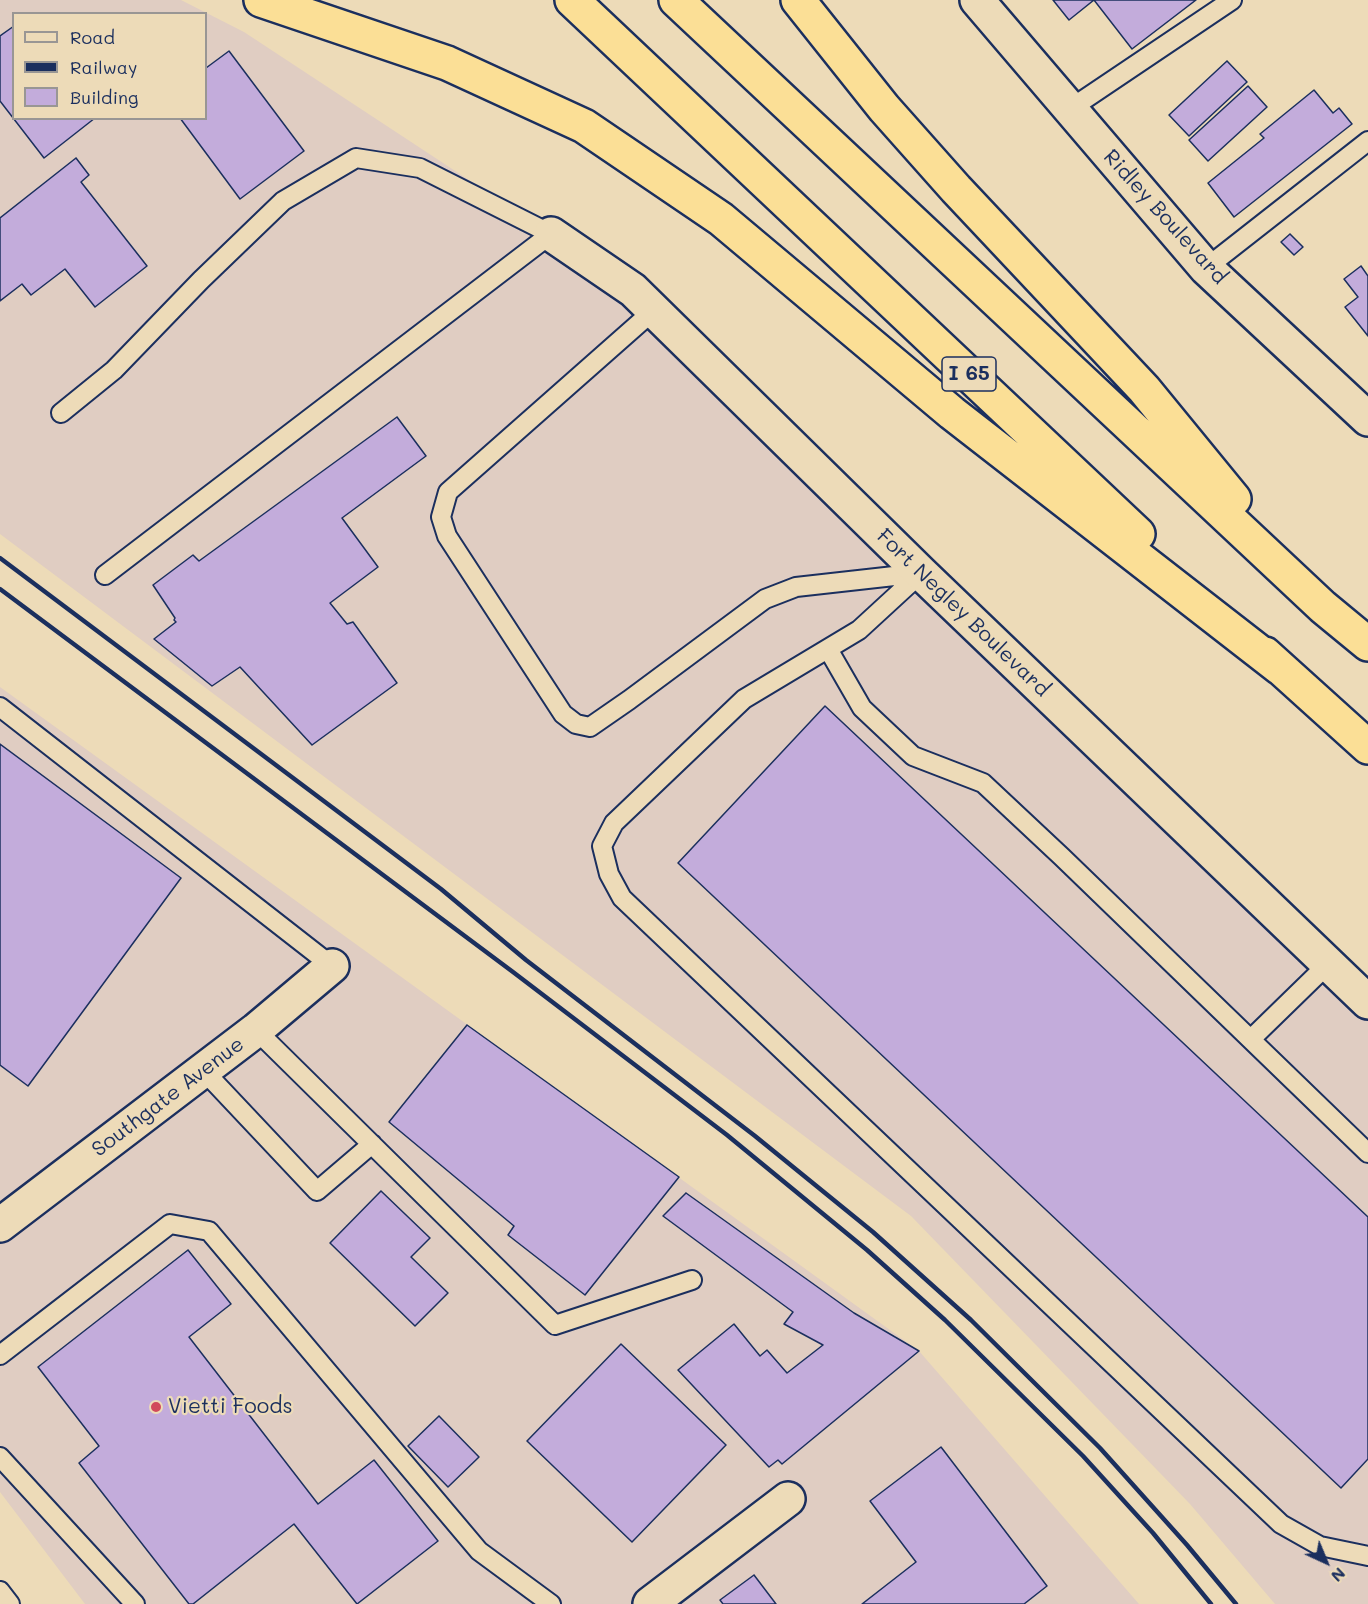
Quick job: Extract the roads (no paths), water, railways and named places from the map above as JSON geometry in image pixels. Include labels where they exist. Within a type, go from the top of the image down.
[{"type":"highway","points":[[261,0],[447,63],[584,126],[721,219],[952,413],[1280,668]]},
{"type":"highway","name":"I 65","points":[[572,0],[1280,668],[1368,747]]},
{"type":"highway","points":[[676,0],[1323,607],[1368,644]]},
{"type":"highway","points":[[798,0],[884,108],[1144,389],[1323,607]]},
{"type":"street","name":"Ridley Boulevard","points":[[977,0],[1206,268],[1368,419]]},
{"type":"street","name":"Fort Negley Boulevard","points":[[551,234],[633,290],[921,573],[1368,1002]]},
{"type":"street","name":"Southgate Avenue","points":[[0,1225],[256,1030],[332,966]]},
{"type":"street","points":[[650,1604],[788,1498]]},
{"type":"lane","points":[[1070,109],[1232,0]]},
{"type":"lane","points":[[1206,268],[1368,141]]},
{"type":"lane","points":[[61,412],[114,370],[201,280],[283,201],[356,158],[420,168],[551,234],[105,575]]},
{"type":"lane","points":[[653,311],[448,492],[441,517],[447,536],[563,714],[576,724],[590,727],[765,599],[785,591],[796,587],[921,573]]},
{"type":"lane","points":[[921,573],[860,630],[744,699],[614,824],[602,846],[609,874],[622,898],[1281,1524],[1320,1546],[1368,1556]]},
{"type":"lane","points":[[828,649],[861,708],[913,756],[983,783],[1368,1153]]},
{"type":"lane","points":[[0,707],[332,966]]},
{"type":"lane","points":[[1251,1040],[1328,964]]},
{"type":"lane","points":[[256,1030],[555,1325],[692,1280]]},
{"type":"lane","points":[[204,1070],[317,1191],[372,1144]]},
{"type":"lane","points":[[0,1355],[170,1224],[209,1231],[478,1551],[551,1604]]},
{"type":"lane","points":[[0,1457],[135,1604]]},
{"type":"lane","points":[[0,1591],[10,1604]]},
{"type":"railway","points":[[0,558],[441,889],[526,960],[755,1136],[873,1232],[971,1320],[1100,1448],[1187,1545],[1236,1604]]},
{"type":"railway","points":[[0,589],[513,972],[727,1135],[867,1250],[945,1320],[1083,1456],[1153,1533],[1211,1604]]},
{"type":"place","name":"Vietti Foods","points":[[156,1407]]}]
